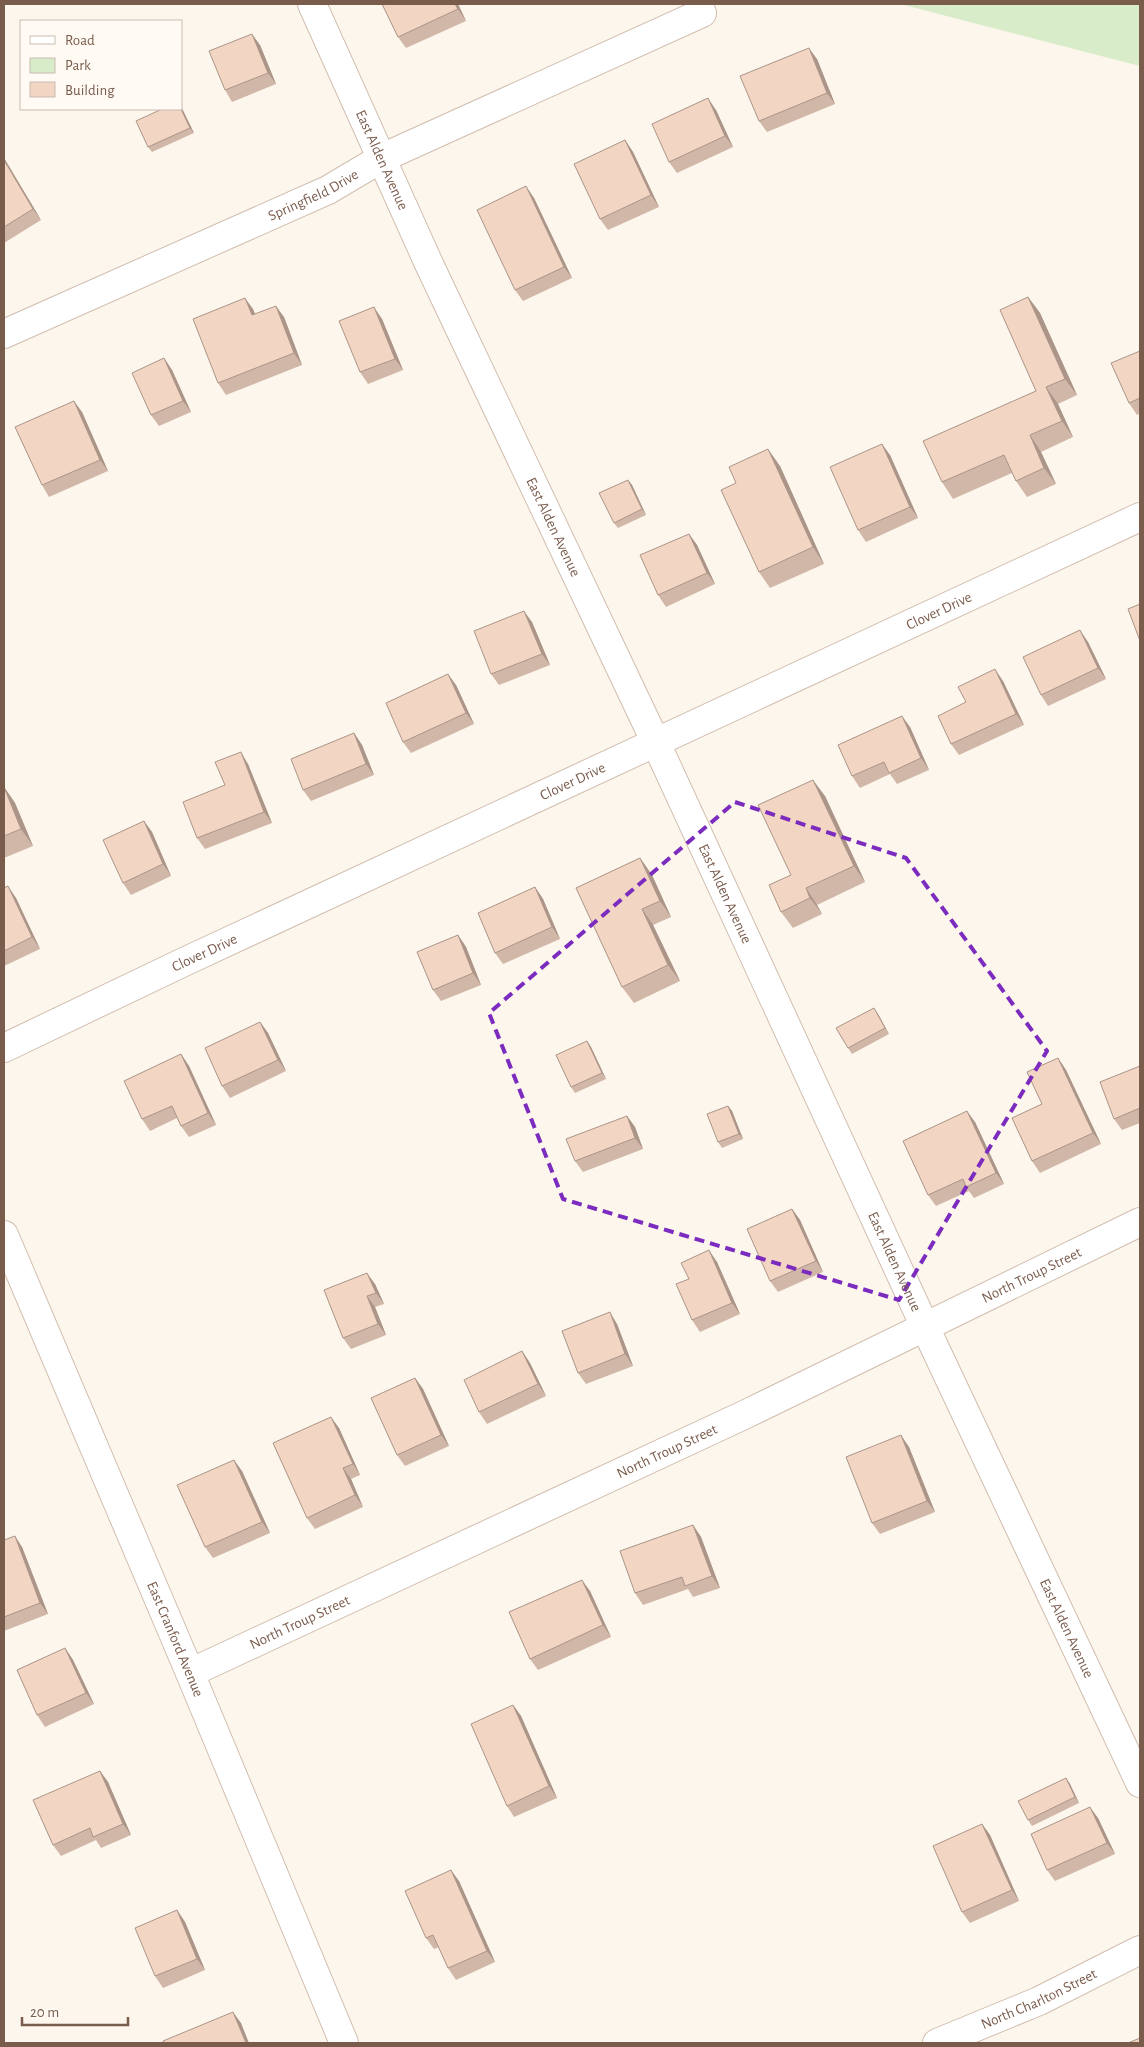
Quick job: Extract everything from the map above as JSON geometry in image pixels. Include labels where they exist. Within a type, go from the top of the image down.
[{"type":"street","name":"East Alden Avenue","points":[[312,4],[429,264],[656,743],[925,1327],[1140,1783]]},
{"type":"street","name":"Springfield Drive","points":[[4,334],[328,190],[382,158],[702,13]]},
{"type":"street","name":"Clover Drive","points":[[4,1048],[186,961],[1140,517]]},
{"type":"street","name":"North Troup Street","points":[[190,1673],[735,1419],[1140,1222]]},
{"type":"street","name":"East Cranford Avenue","points":[[4,1234],[344,2043]]},
{"type":"street","name":"North Charlton Street","points":[[937,2043],[1039,2001],[1140,1950]]},
{"type":"highlighted area","points":[[735,802],[906,858],[1047,1051],[899,1300],[563,1199],[489,1013]]},
{"type":"green space","points":[[900,4],[1140,4],[1140,66]]},
{"type":"building","points":[[382,4],[455,4],[458,9],[398,37]]},
{"type":"building","points":[[252,34],[268,73],[225,90],[209,51]]},
{"type":"building","points":[[809,48],[827,93],[759,121],[740,76]]},
{"type":"building","points":[[708,98],[725,136],[669,162],[652,124]]},
{"type":"building","points":[[160,110],[181,110],[190,128],[148,147],[136,121]]},
{"type":"building","points":[[625,140],[651,195],[600,219],[574,164]]},
{"type":"building","points":[[4,160],[33,209],[4,227]]},
{"type":"building","points":[[526,186],[564,267],[515,290],[477,210]]},
{"type":"building","points":[[1028,297],[1065,379],[1046,387],[1062,421],[1030,435],[1044,468],[1016,481],[1004,455],[942,482],[923,441],[1036,391],[1000,310]]},
{"type":"building","points":[[245,298],[252,315],[276,306],[294,353],[218,383],[193,319]]},
{"type":"building","points":[[374,307],[395,359],[360,372],[339,321]]},
{"type":"building","points":[[1140,351],[1140,398],[1129,403],[1111,363]]},
{"type":"building","points":[[164,358],[183,401],[151,415],[132,373]]},
{"type":"building","points":[[74,401],[100,460],[42,485],[15,427]]},
{"type":"building","points":[[882,444],[910,507],[858,530],[830,467]]},
{"type":"building","points":[[768,449],[813,547],[759,572],[721,490],[736,483],[729,467]]},
{"type":"building","points":[[628,480],[642,509],[614,523],[599,493]]},
{"type":"building","points":[[689,534],[707,573],[658,595],[640,555]]},
{"type":"building","points":[[1140,604],[1140,641],[1128,609]]},
{"type":"building","points":[[524,611],[542,654],[491,674],[474,631]]},
{"type":"building","points":[[1080,630],[1098,668],[1041,695],[1023,657]]},
{"type":"building","points":[[995,669],[1016,714],[951,744],[938,716],[966,702],[958,687]]},
{"type":"building","points":[[448,674],[466,713],[403,742],[386,703]]},
{"type":"building","points":[[902,716],[921,758],[889,773],[884,762],[852,776],[838,745]]},
{"type":"building","points":[[354,733],[366,764],[303,790],[291,759]]},
{"type":"building","points":[[241,752],[264,812],[197,838],[183,802],[225,785],[215,762]]},
{"type":"building","points":[[813,780],[854,866],[806,888],[810,898],[781,912],[769,885],[791,875],[758,805]]},
{"type":"building","points":[[4,787],[21,829],[4,836]]},
{"type":"building","points":[[144,821],[163,864],[123,883],[103,840]]},
{"type":"building","points":[[640,858],[660,901],[642,909],[668,965],[622,987],[576,888]]},
{"type":"building","points":[[8,886],[32,937],[4,951],[4,888]]},
{"type":"building","points":[[535,887],[552,927],[495,953],[478,913]]},
{"type":"building","points":[[458,935],[473,973],[433,990],[417,952]]},
{"type":"building","points":[[874,1008],[885,1028],[848,1048],[836,1028]]},
{"type":"building","points":[[260,1022],[278,1060],[222,1086],[205,1048]]},
{"type":"building","points":[[587,1041],[602,1073],[571,1087],[556,1055]]},
{"type":"building","points":[[181,1054],[208,1113],[181,1126],[172,1106],[142,1119],[124,1081]]},
{"type":"building","points":[[1058,1058],[1093,1133],[1032,1161],[1012,1118],[1042,1104],[1027,1072]]},
{"type":"building","points":[[1140,1066],[1140,1108],[1114,1119],[1100,1082]]},
{"type":"building","points":[[728,1106],[739,1134],[718,1142],[707,1114]]},
{"type":"building","points":[[967,1111],[996,1173],[966,1187],[963,1179],[928,1195],[903,1141]]},
{"type":"building","points":[[627,1116],[635,1138],[575,1161],[566,1139]]},
{"type":"building","points":[[792,1209],[816,1261],[770,1281],[747,1229]]},
{"type":"building","points":[[709,1250],[732,1303],[692,1320],[676,1284],[689,1279],[681,1263]]},
{"type":"building","points":[[367,1273],[376,1293],[367,1296],[378,1324],[343,1338],[324,1290]]},
{"type":"building","points":[[610,1312],[625,1354],[578,1373],[562,1331]]},
{"type":"building","points":[[522,1351],[538,1384],[479,1412],[464,1380]]},
{"type":"building","points":[[415,1378],[441,1435],[397,1455],[371,1398]]},
{"type":"building","points":[[331,1417],[353,1464],[343,1468],[355,1495],[307,1518],[273,1443]]},
{"type":"building","points":[[901,1435],[927,1501],[872,1523],[846,1457]]},
{"type":"building","points":[[234,1460],[262,1522],[205,1547],[177,1485]]},
{"type":"building","points":[[693,1525],[712,1576],[685,1586],[682,1577],[635,1593],[620,1551]]},
{"type":"building","points":[[15,1536],[40,1603],[4,1617],[4,1540]]},
{"type":"building","points":[[582,1580],[603,1625],[530,1659],[509,1612]]},
{"type":"building","points":[[65,1648],[86,1693],[37,1715],[17,1670]]},
{"type":"building","points":[[513,1705],[549,1786],[507,1806],[471,1724]]},
{"type":"building","points":[[100,1771],[123,1824],[93,1837],[90,1828],[53,1845],[33,1800]]},
{"type":"building","points":[[1066,1778],[1075,1797],[1028,1820],[1018,1801]]},
{"type":"building","points":[[1090,1807],[1107,1843],[1047,1870],[1031,1834]]},
{"type":"building","points":[[982,1824],[1012,1890],[962,1912],[933,1846]]},
{"type":"building","points":[[451,1870],[487,1951],[448,1968],[433,1935],[426,1938],[405,1891]]},
{"type":"building","points":[[177,1910],[197,1959],[155,1976],[135,1928]]},
{"type":"building","points":[[233,2012],[246,2043],[164,2043],[163,2041]]},
{"type":"building","points":[[1140,2038],[1140,2043],[1128,2043]]}]
